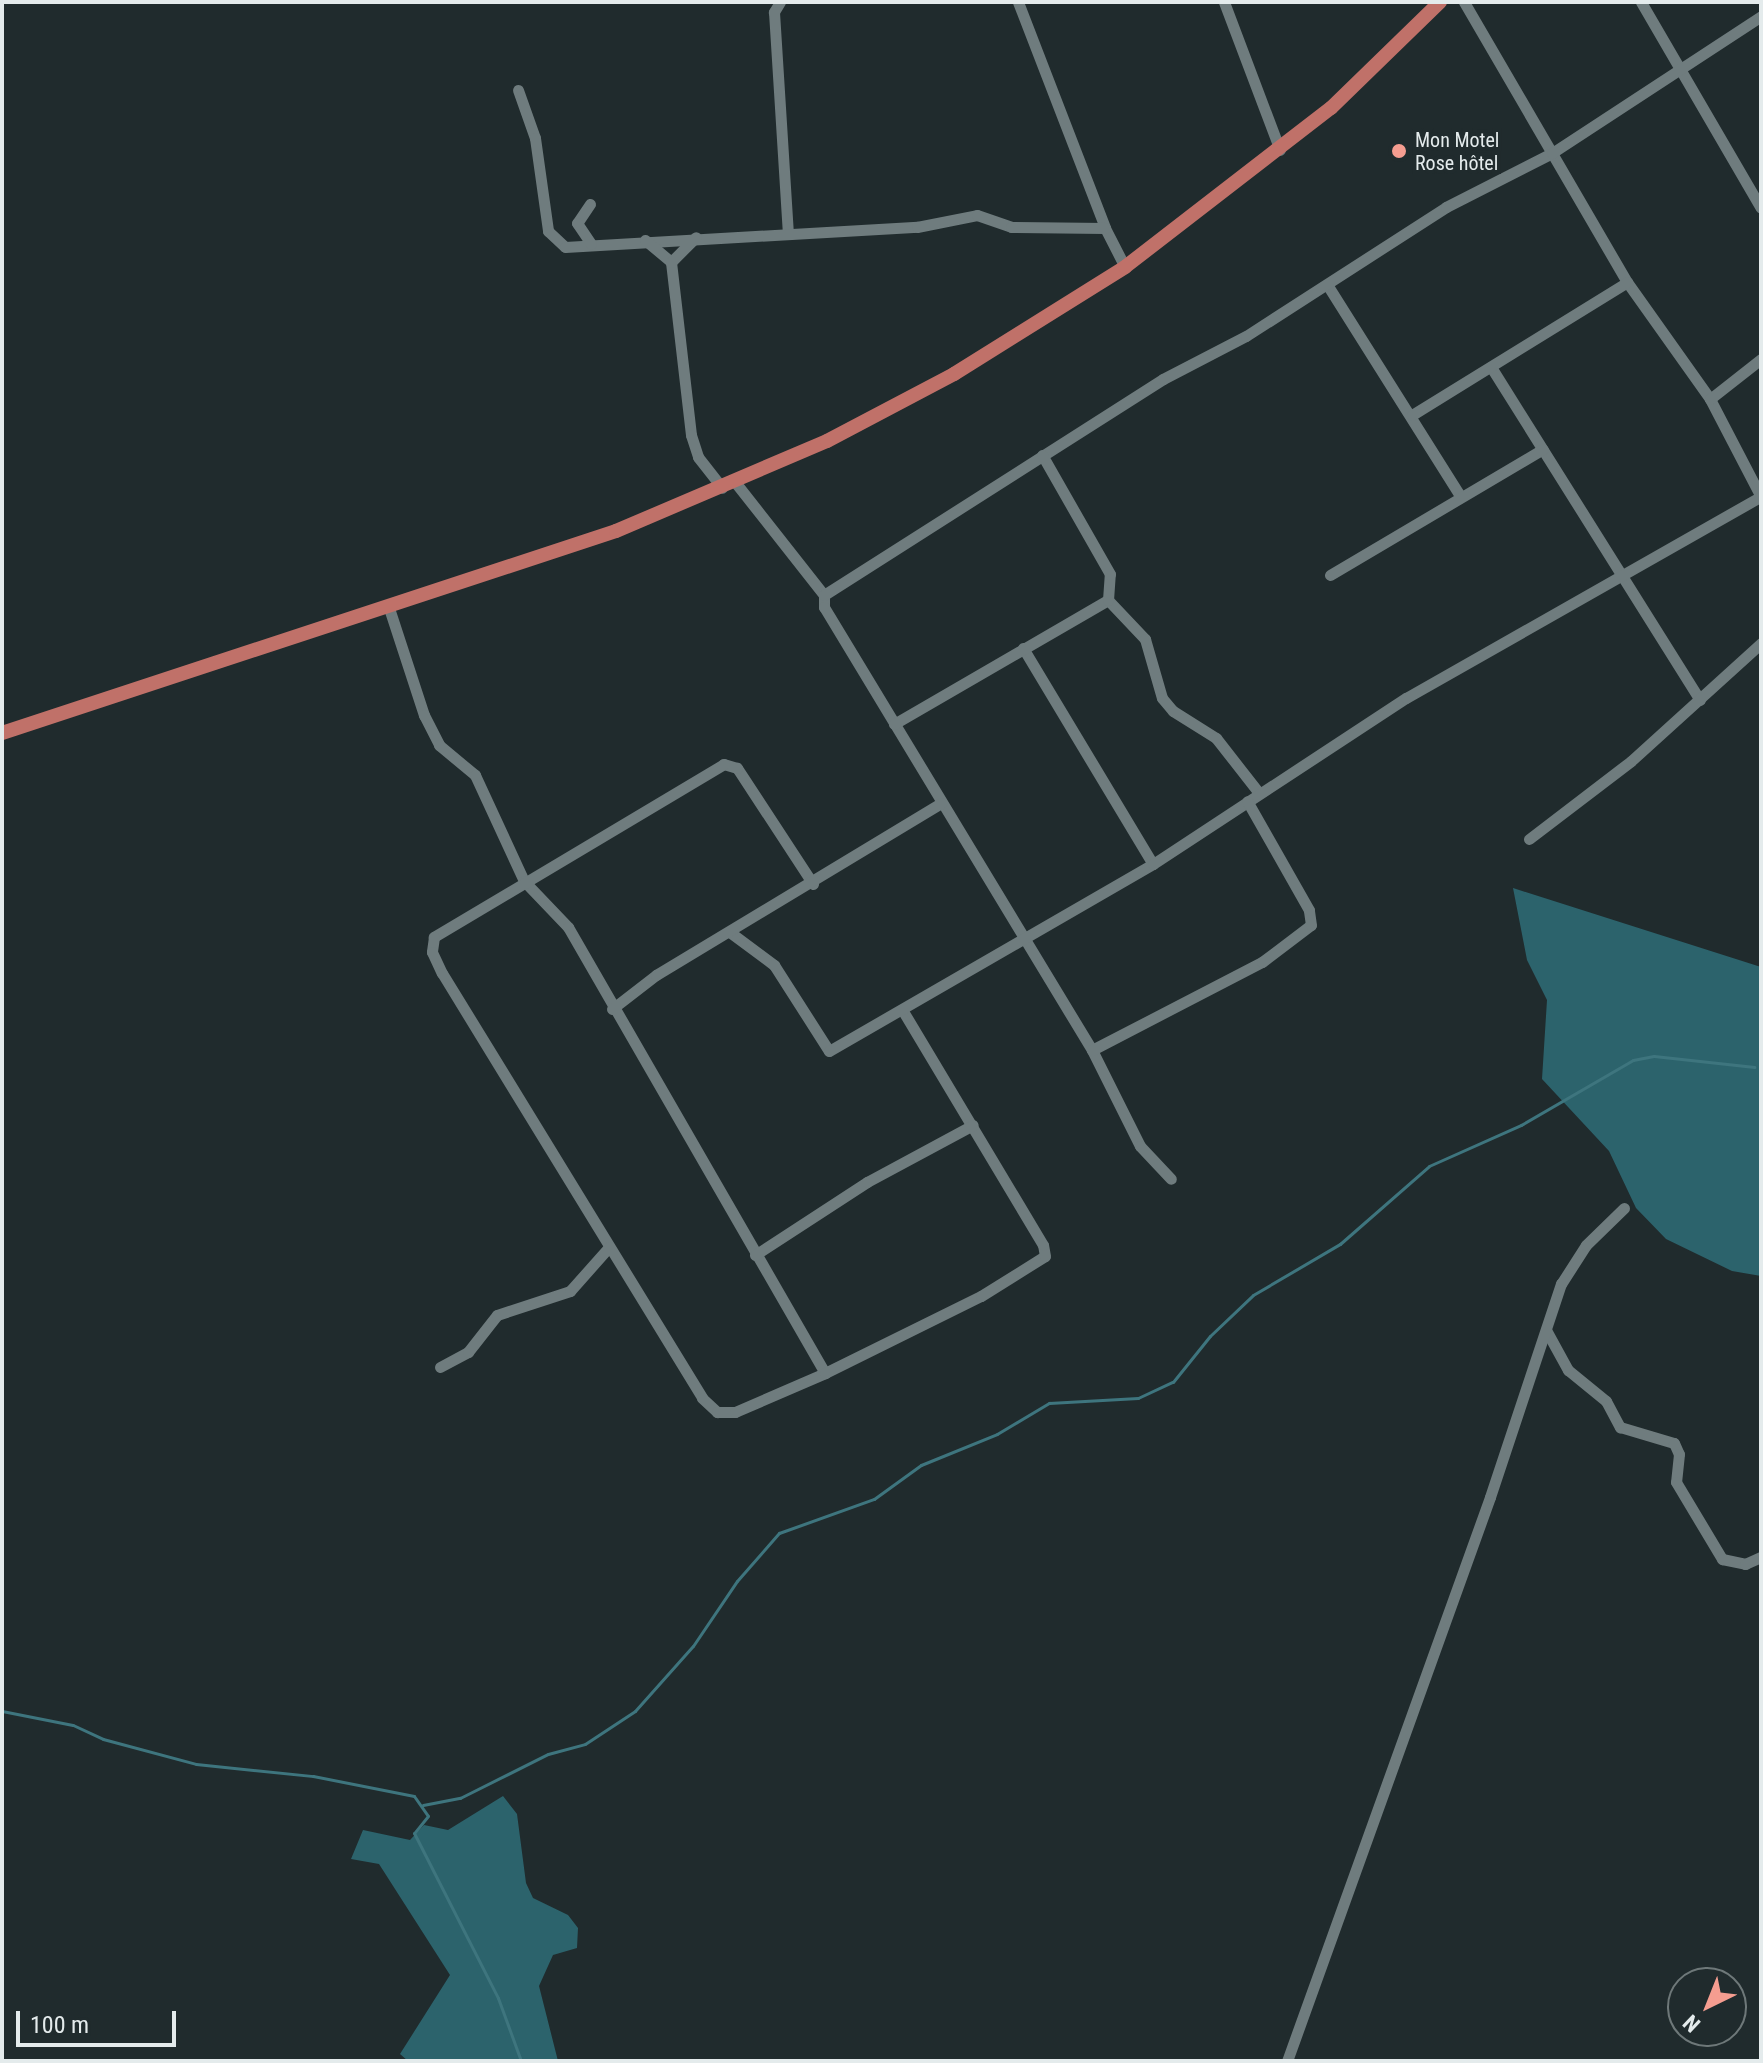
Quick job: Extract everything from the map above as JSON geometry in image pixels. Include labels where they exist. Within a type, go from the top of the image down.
[{"type":"main road","points":[[2,733],[616,531],[728,485],[954,374],[1125,267],[1280,150],[1440,2]]},
{"type":"street","points":[[780,2],[774,12],[788,232]]},
{"type":"street","points":[[1018,2],[1105,228],[1125,267]]},
{"type":"street","points":[[1224,2],[1280,150]]},
{"type":"street","points":[[731,933],[774,965],[829,1051],[903,1011],[1020,936],[1153,864],[1406,698],[1761,497],[1710,399],[1627,282],[1464,2]]},
{"type":"street","points":[[1641,2],[1668,40],[1681,71],[1761,208]]},
{"type":"street","points":[[824,595],[1042,455],[1328,286],[1446,207],[1552,153],[1681,71],[1718,41],[1761,16]]},
{"type":"street","points":[[518,90],[535,138],[548,231],[565,247],[644,239],[917,227],[977,215],[1011,227],[1105,228]]},
{"type":"street","points":[[590,204],[577,223],[591,244]]},
{"type":"street","points":[[671,262],[696,237]]},
{"type":"street","points":[[644,239],[671,262],[691,435],[698,457],[728,485],[824,595],[824,607],[1020,936],[1092,1050],[1140,1146],[1171,1179]]},
{"type":"street","points":[[1412,415],[1627,282]]},
{"type":"street","points":[[1328,286],[1461,497]]},
{"type":"street","points":[[1710,399],[1761,359]]},
{"type":"street","points":[[1491,367],[1700,700]]},
{"type":"street","points":[[1330,575],[1543,449]]},
{"type":"street","points":[[1042,455],[1110,574],[1108,600],[1145,639],[1162,698],[1173,711],[1216,738],[1259,793]]},
{"type":"street","points":[[894,724],[1108,600]]},
{"type":"street","points":[[388,605],[424,715],[439,745],[475,775],[524,881],[568,927],[612,1009],[825,1373]]},
{"type":"street","points":[[1529,839],[1700,700],[1761,643]]},
{"type":"street","points":[[1023,648],[1153,864]]},
{"type":"street","points":[[813,884],[737,768],[724,764],[434,937],[432,952],[702,1398],[717,1412],[735,1412],[825,1373],[981,1296],[1045,1256],[1043,1245],[903,1011]]},
{"type":"street","points":[[1092,1050],[1262,962],[1311,925],[1309,910],[1247,801]]},
{"type":"street","points":[[612,1009],[656,975],[813,884],[941,803]]},
{"type":"street","points":[[755,1255],[867,1182],[973,1125]]},
{"type":"street","points":[[1287,2061],[1566,1272],[1624,1208]]},
{"type":"street","points":[[440,1367],[468,1352],[497,1315],[570,1291],[609,1247]]},
{"type":"street","points":[[1546,1330],[1568,1370],[1606,1401],[1620,1427],[1674,1443],[1679,1454],[1676,1482],[1722,1559],[1745,1564],[1761,1557]]},
{"type":"shaded area","points":[[1513,888],[1761,967],[1761,1276],[1732,1271],[1666,1239],[1636,1208],[1609,1151],[1542,1079],[1547,1000],[1527,960]]},
{"type":"shaded area","points":[[503,1796],[517,1814],[526,1883],[533,1898],[568,1915],[578,1928],[577,1948],[553,1955],[539,1986],[558,2061],[408,2061],[400,2054],[450,1975],[379,1864],[351,1859],[363,1830],[410,1840],[424,1825],[448,1830]]},
{"type":"waterway","points":[[423,1805],[460,1798],[548,1754],[585,1744],[635,1711],[693,1646],[737,1581],[779,1533],[874,1499],[921,1465],[997,1434],[1049,1403],[1138,1398],[1173,1382],[1210,1336],[1253,1295],[1340,1244],[1429,1166],[1521,1125],[1633,1060],[1654,1056],[1754,1067]]},
{"type":"waterway","points":[[2,1711],[73,1725],[103,1739],[196,1764],[313,1776],[414,1796],[428,1816],[414,1833],[498,1998],[521,2061]]},
{"type":"place","name":"Mon Motel Rose hôtel","points":[[1399,151]]}]
